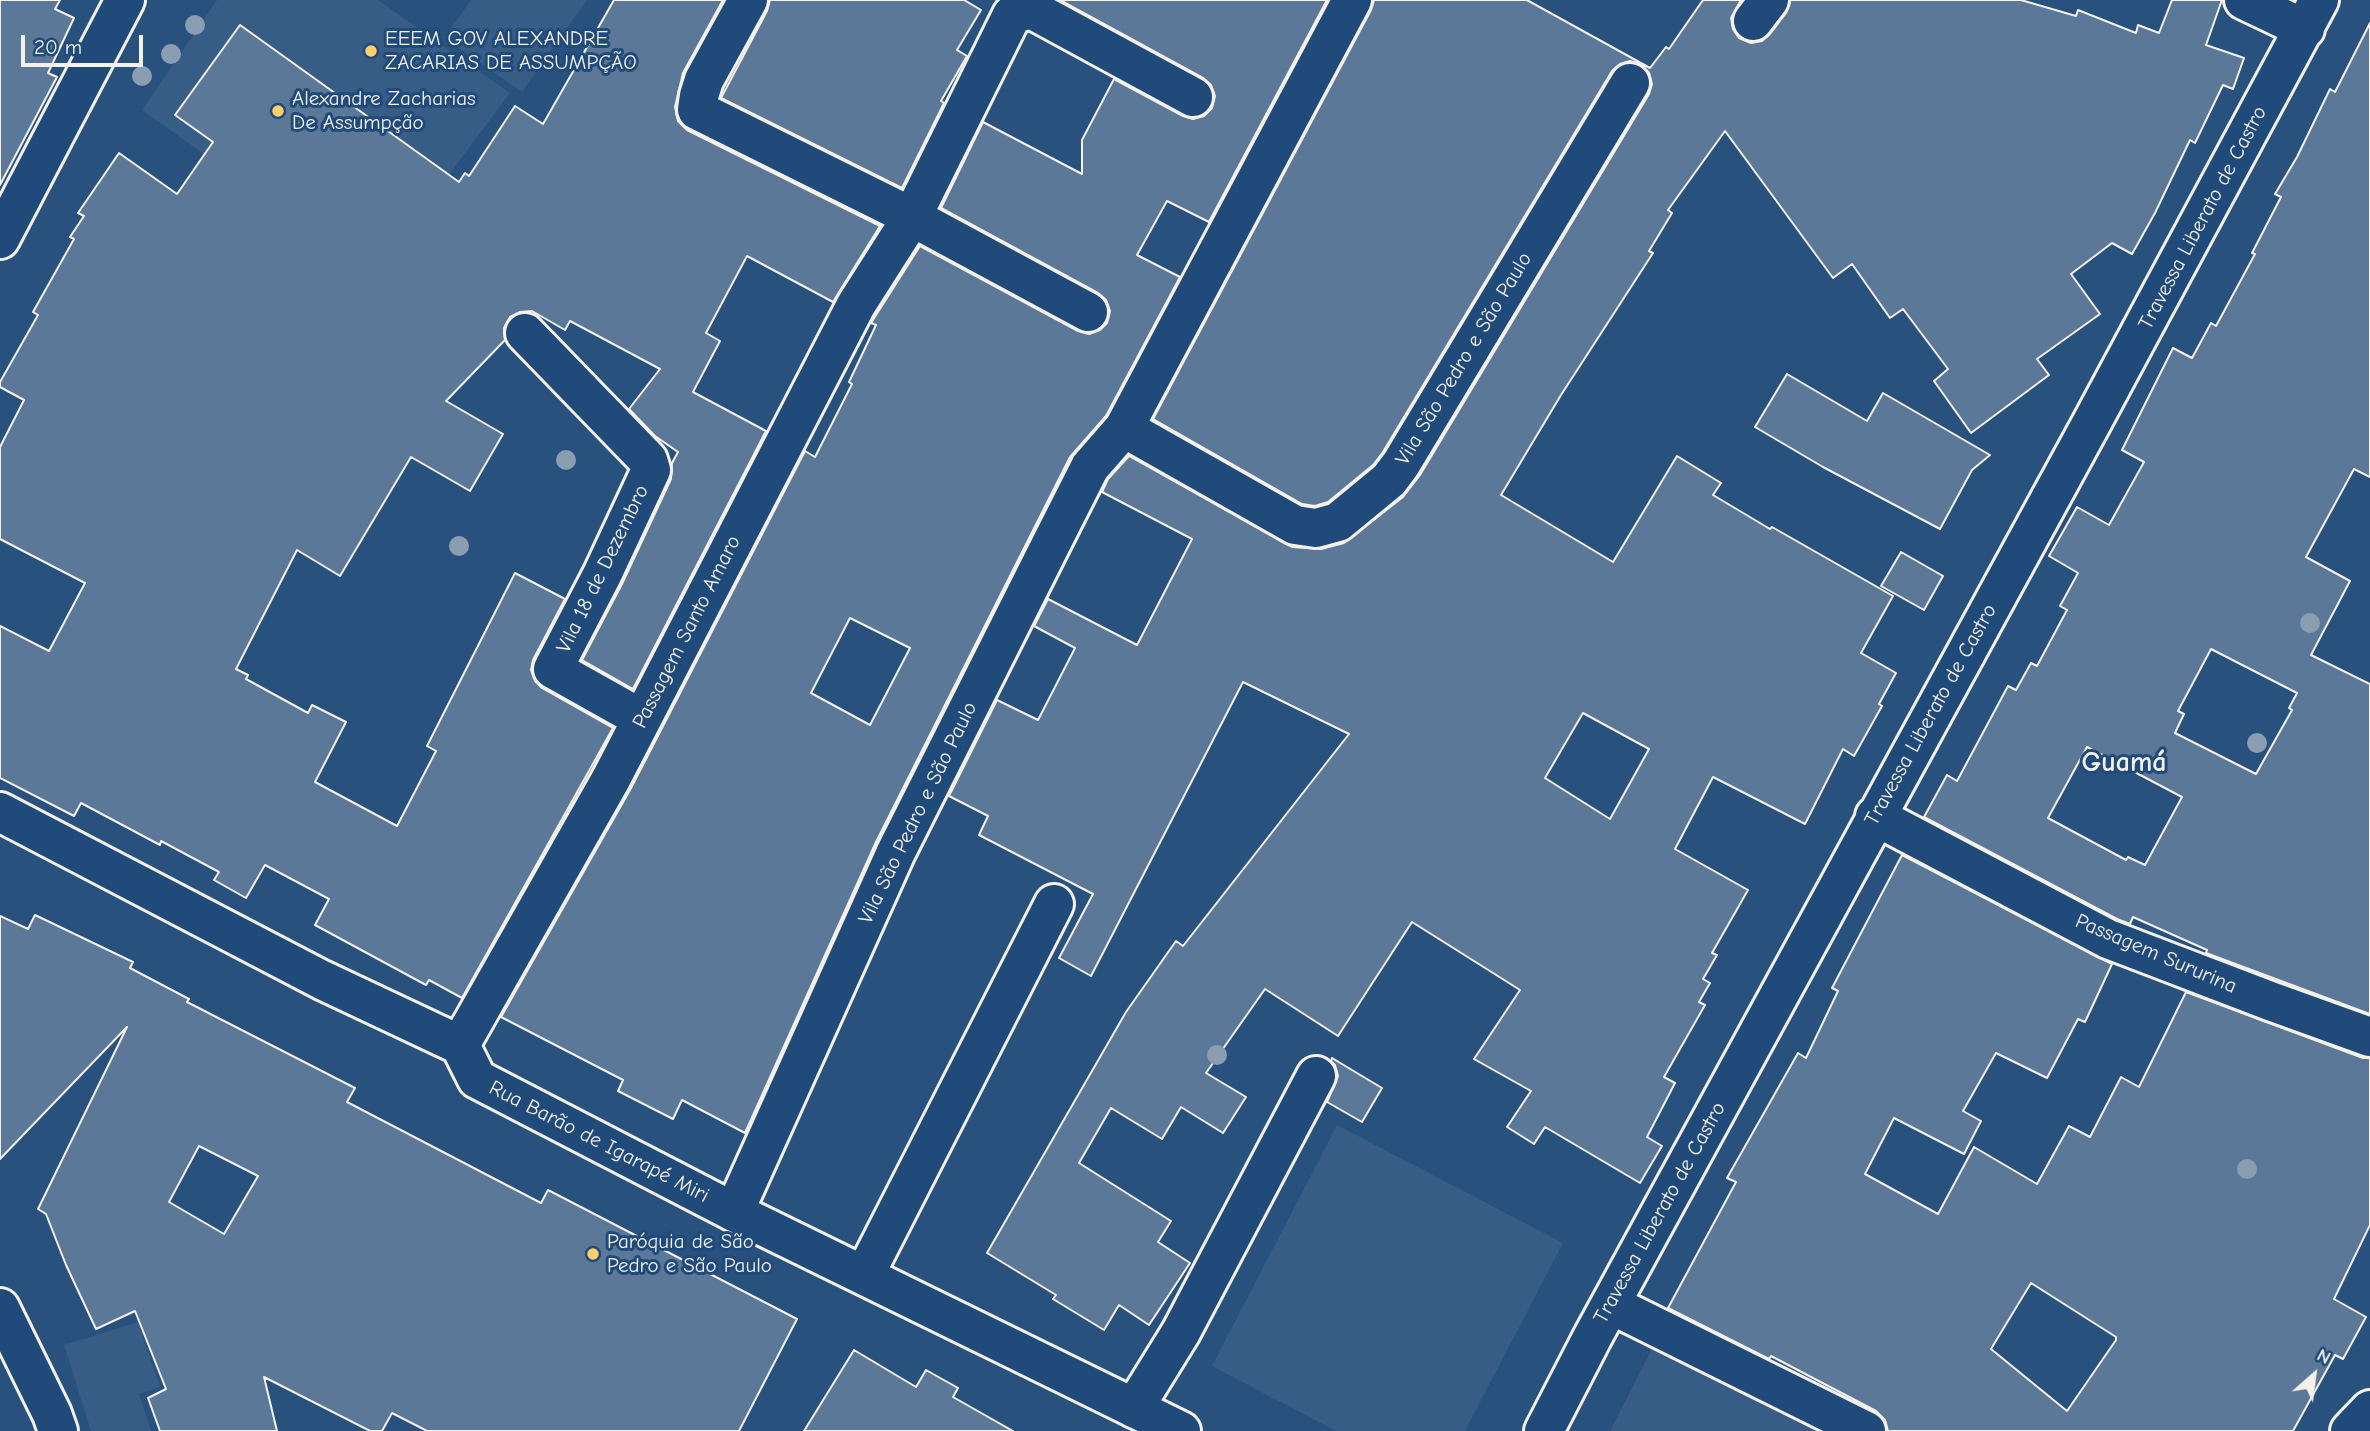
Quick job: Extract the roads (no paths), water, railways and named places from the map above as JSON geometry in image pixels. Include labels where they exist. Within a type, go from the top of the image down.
[{"type":"street","points":[[0,239],[125,0]]},
{"type":"street","points":[[748,0],[704,80],[697,110],[912,217],[1088,312]]},
{"type":"street","name":"Vila São Pedro e São Paulo","points":[[734,1212],[902,840],[1090,467],[1124,428],[1352,0]]},
{"type":"street","points":[[2244,0],[2312,15]]},
{"type":"street","name":"Passagem Santo Amaro","points":[[460,1045],[611,779],[856,305],[912,217],[1012,15],[1020,10],[1031,9],[1193,97]]},
{"type":"street","name":"Travessa Liberato de Castro","points":[[1544,1431],[1875,816],[2312,15]]},
{"type":"street","name":"Vila São Pedro e São Paulo","points":[[1124,428],[1295,525],[1316,528],[1338,522],[1389,480],[1401,464],[1630,83]]},
{"type":"street","name":"Vila 18 de Dezembro","points":[[524,333],[648,460],[651,470],[602,575],[553,669],[642,719]]},
{"type":"street","points":[[0,812],[322,980],[460,1045]]},
{"type":"street","name":"Passagem Sururina","points":[[1875,816],[2108,939],[2270,1002],[2370,1037]]},
{"type":"street","points":[[865,1274],[1054,904]]},
{"type":"street","name":"Rua Barão de Igarapé Miri","points":[[460,1045],[477,1079],[734,1212],[1181,1431]]},
{"type":"street","points":[[1134,1408],[1181,1332],[1316,1076]]},
{"type":"street","points":[[1612,1305],[1866,1431]]},
{"type":"street","points":[[0,1308],[58,1431]]},
{"type":"street","points":[[2350,1431],[2370,1410]]},
{"type":"place","name":"EEEM GOV ALEXANDRE ZACARIAS DE ASSUMPÇÃO","points":[[371,51]]},
{"type":"place","name":"Alexandre Zacharias De Assumpção","points":[[278,111]]},
{"type":"place","name":"Paróquia de São Pedro e São Paulo","points":[[593,1254]]},
{"type":"district","name":"Guamá","points":[[2124,763]]}]
